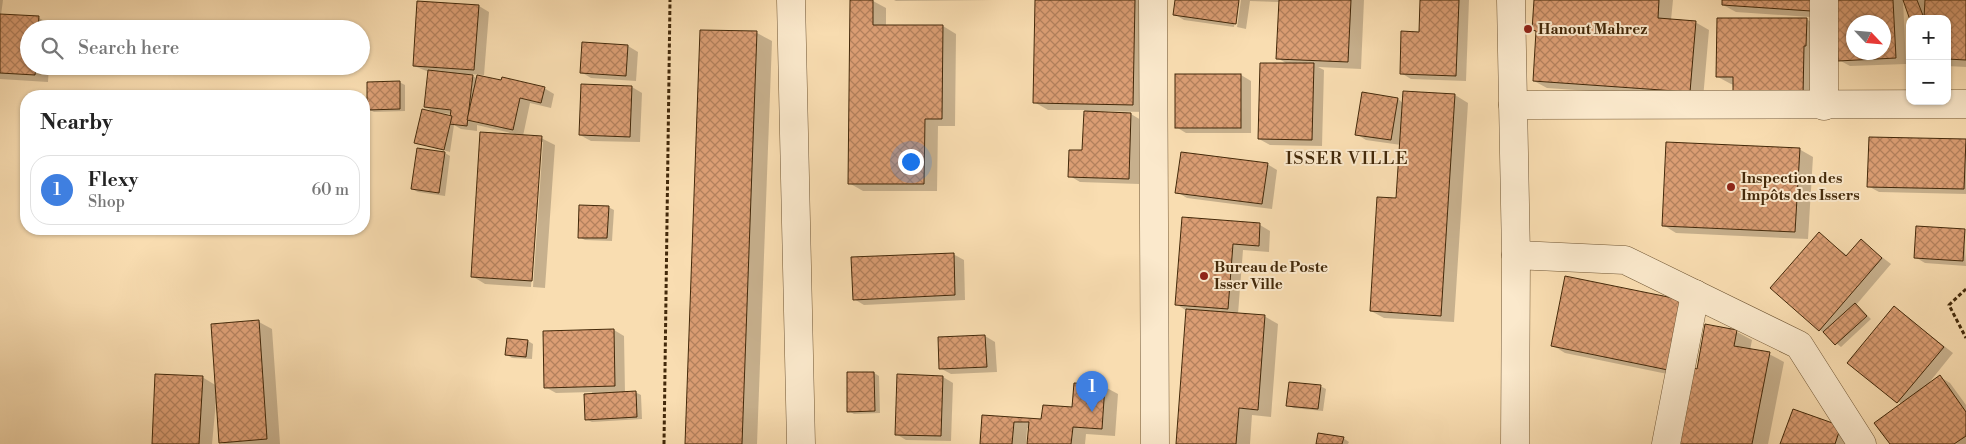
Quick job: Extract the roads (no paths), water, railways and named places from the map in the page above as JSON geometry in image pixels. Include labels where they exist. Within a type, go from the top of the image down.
[{"type":"street","points":[[791,0],[801,444]]},
{"type":"street","points":[[1154,0],[1155,444]]},
{"type":"street","points":[[1511,0],[1516,255],[1515,444]]},
{"type":"street","points":[[1824,0],[1824,106]]},
{"type":"street","points":[[1513,105],[1824,106],[1966,104]]},
{"type":"street","points":[[1516,255],[1625,260],[1799,345],[1862,444]]},
{"type":"street","points":[[1666,444],[1695,294]]},
{"type":"place","name":"Hanout Mahrez","points":[[1528,29]]},
{"type":"place","name":"Inspection des Impôts des Issers","points":[[1731,187]]},
{"type":"place","name":"Bureau de Poste Isser Ville","points":[[1204,276]]},
{"type":"place","name":"Flexy","points":[[1092,412]]},
{"type":"district","name":"ISSER VILLE","points":[[1347,158]]}]
